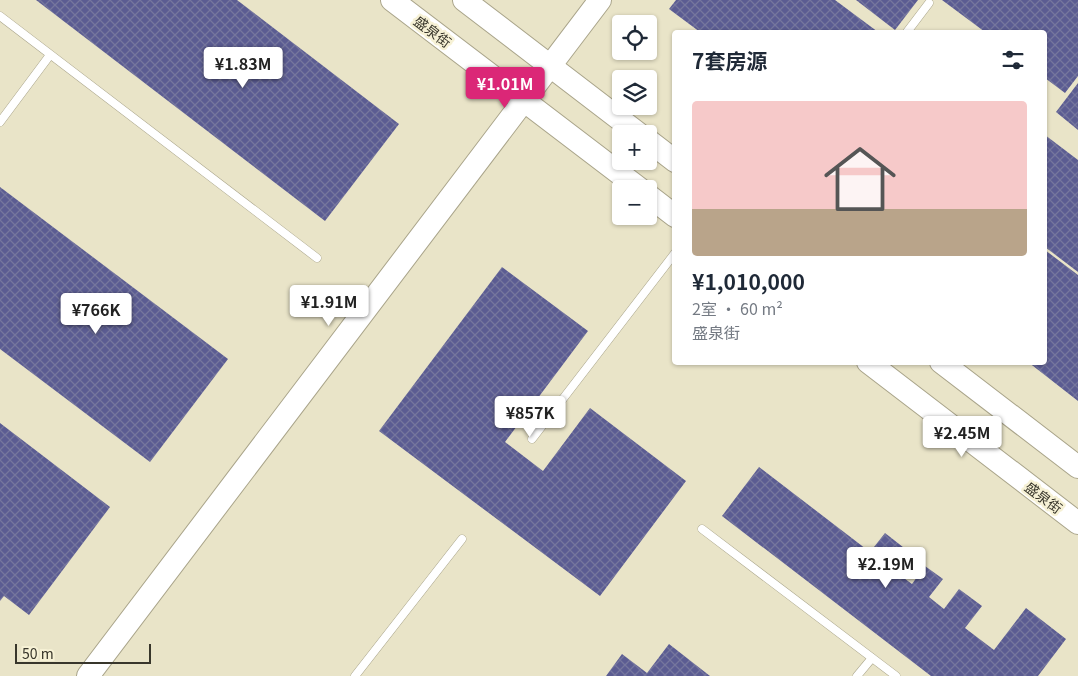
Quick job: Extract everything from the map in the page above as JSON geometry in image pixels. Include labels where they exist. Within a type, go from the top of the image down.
[{"type":"main road","name":"盛泉街","points":[[392,0],[628,180]]},
{"type":"main road","points":[[464,0],[627,125]]},
{"type":"main road","points":[[88,676],[600,0]]},
{"type":"main road","points":[[657,147],[672,159]]},
{"type":"main road","points":[[657,202],[672,214]]},
{"type":"main road","name":"盛泉街","points":[[872,365],[1078,523]]},
{"type":"main road","points":[[945,365],[1078,467]]},
{"type":"lane","points":[[909,30],[929,3]]},
{"type":"lane","points":[[0,16],[317,258]]},
{"type":"lane","points":[[0,122],[50,55]]},
{"type":"lane","points":[[532,439],[672,257]]},
{"type":"lane","points":[[702,529],[896,676]]},
{"type":"lane","points":[[355,676],[462,539]]},
{"type":"lane","points":[[857,676],[872,658]]},
{"type":"building","points":[[36,0],[237,0],[399,124],[325,221]]},
{"type":"building","points":[[676,0],[835,0],[875,30],[697,30],[669,9]]},
{"type":"building","points":[[856,0],[918,0],[895,30]]},
{"type":"building","points":[[942,0],[1078,0],[1078,76],[1065,93],[1047,80],[1047,30],[982,30]]},
{"type":"building","points":[[1078,83],[1078,130],[1056,112]]},
{"type":"building","points":[[1047,137],[1078,160],[1078,272],[1047,249]]},
{"type":"building","points":[[0,187],[228,359],[150,462],[0,349]]},
{"type":"building","points":[[1047,252],[1078,275],[1078,401],[1032,365],[1047,365]]},
{"type":"building","points":[[502,267],[588,331],[505,442],[543,471],[590,408],[686,481],[600,596],[379,431]]},
{"type":"building","points":[[0,423],[110,507],[29,615],[4,596],[0,601]]},
{"type":"building","points":[[759,467],[870,552],[885,533],[908,551],[893,570],[912,584],[925,566],[943,579],[929,597],[944,609],[959,589],[982,606],[965,628],[994,650],[1026,608],[1066,639],[1038,676],[931,676],[722,516]]},
{"type":"building","points":[[669,644],[710,676],[606,676],[622,654],[647,673]]}]
